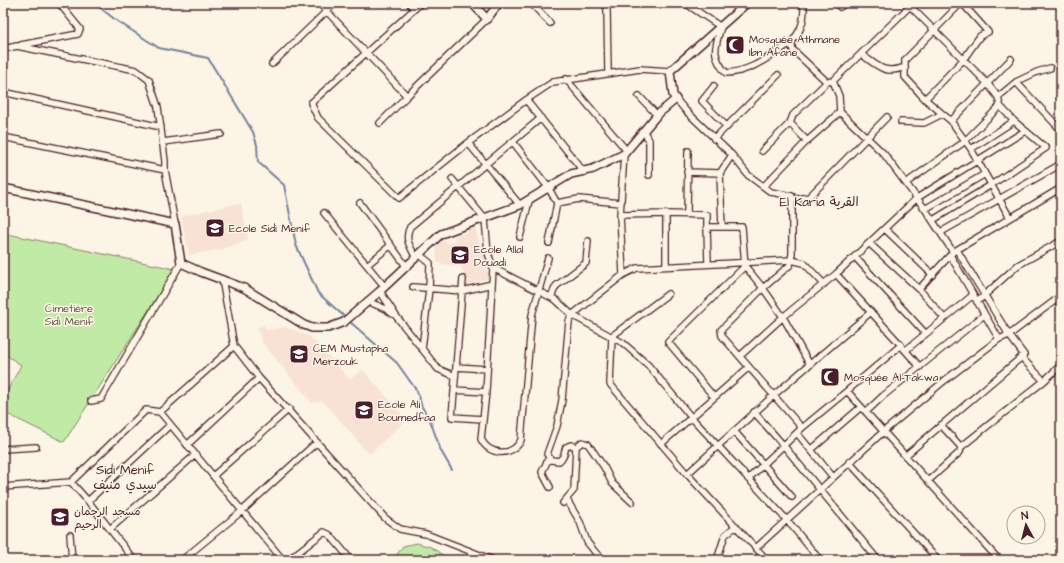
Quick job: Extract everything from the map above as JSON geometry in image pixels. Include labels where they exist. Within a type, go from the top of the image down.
[{"type":"street","points":[[3,49],[78,34],[80,29],[59,3]]},
{"type":"street","points":[[319,3],[407,96]]},
{"type":"street","points":[[272,64],[335,3]]},
{"type":"street","points":[[409,3],[414,9]]},
{"type":"street","points":[[421,3],[312,103],[318,118],[399,198],[468,143],[553,82],[640,69],[670,71],[747,3]]},
{"type":"street","points":[[472,3],[487,19]]},
{"type":"street","points":[[380,123],[487,19],[499,3]]},
{"type":"street","points":[[531,3],[550,23]]},
{"type":"street","points":[[605,3],[607,10],[608,74]]},
{"type":"street","points":[[685,3],[721,27]]},
{"type":"street","points":[[721,27],[715,53],[719,65],[726,73],[740,72],[751,68],[791,43],[800,33],[804,19],[804,6],[801,3]]},
{"type":"street","points":[[905,77],[905,60],[962,3],[988,32],[980,36],[963,60],[925,99]]},
{"type":"street","points":[[762,151],[790,123],[793,115],[861,54],[912,5],[934,30],[987,83],[998,97],[1000,106],[1014,121],[1046,148],[991,185],[932,220]]},
{"type":"street","points":[[40,51],[50,40]]},
{"type":"street","points":[[791,43],[793,50],[830,81],[840,96],[840,112],[884,154],[925,209],[1024,354],[905,456]]},
{"type":"street","points":[[17,46],[136,70],[149,80],[158,107],[165,170],[181,262],[102,398],[91,401]]},
{"type":"street","points":[[861,54],[887,71],[896,71],[905,67]]},
{"type":"street","points":[[950,121],[1012,59]]},
{"type":"street","points":[[998,97],[1016,82],[1037,72],[1050,68]]},
{"type":"street","points":[[670,71],[673,95],[714,139],[732,155],[748,175],[771,192],[792,196],[790,264],[763,288],[721,330],[722,336],[802,428]]},
{"type":"street","points":[[896,71],[905,77],[925,99],[950,121],[964,142],[971,149],[1010,218]]},
{"type":"street","points":[[714,139],[778,75]]},
{"type":"street","points":[[566,79],[626,152],[620,215],[623,275]]},
{"type":"street","points":[[1016,82],[1061,130]]},
{"type":"street","points":[[714,86],[702,101],[727,127]]},
{"type":"street","points":[[3,92],[161,127]]},
{"type":"street","points":[[639,96],[657,115]]},
{"type":"street","points":[[181,262],[201,272],[250,291],[304,325],[312,328],[328,328],[344,322],[383,289],[440,234],[485,219],[520,205],[572,174],[584,172],[626,152],[657,115],[676,99]]},
{"type":"street","points":[[526,100],[584,172]]},
{"type":"street","points":[[906,183],[964,142],[1000,106]]},
{"type":"street","points":[[764,186],[807,141],[840,112]]},
{"type":"street","points":[[901,122],[924,123],[942,114]]},
{"type":"street","points":[[792,200],[809,197],[887,116]]},
{"type":"street","points":[[422,349],[429,289],[430,263],[418,256],[407,241],[406,234],[410,227],[541,118]]},
{"type":"street","points":[[971,149],[1014,121]]},
{"type":"street","points":[[790,123],[807,141]]},
{"type":"street","points":[[740,356],[783,317],[870,244],[917,198],[978,162],[1025,130]]},
{"type":"street","points":[[644,132],[649,140],[649,174]]},
{"type":"street","points":[[163,142],[221,134]]},
{"type":"street","points":[[3,137],[165,170]]},
{"type":"street","points":[[513,142],[548,187],[557,203],[549,243]]},
{"type":"street","points":[[468,143],[487,163],[520,205]]},
{"type":"street","points":[[687,214],[688,151]]},
{"type":"street","points":[[722,227],[720,173],[732,155]]},
{"type":"street","points":[[941,232],[1061,164]]},
{"type":"street","points":[[688,172],[720,173]]},
{"type":"street","points":[[925,209],[985,174]]},
{"type":"street","points":[[452,179],[485,219],[488,253],[493,268],[486,392],[481,439],[489,450],[508,452],[519,446],[521,440],[532,315],[548,258]]},
{"type":"street","points":[[3,188],[175,224]]},
{"type":"street","points":[[919,289],[953,252],[1059,191]]},
{"type":"street","points":[[557,203],[579,199],[621,203]]},
{"type":"street","points":[[520,237],[529,201]]},
{"type":"street","points":[[360,203],[406,266]]},
{"type":"street","points":[[324,213],[367,265],[383,289],[396,316],[438,369],[455,376]]},
{"type":"street","points":[[666,214],[666,265]]},
{"type":"street","points":[[620,215],[707,215],[708,263]]},
{"type":"street","points":[[708,227],[742,227],[744,264],[783,317],[810,365]]},
{"type":"street","points":[[885,229],[933,275]]},
{"type":"street","points":[[551,297],[556,286],[586,263],[588,241]]},
{"type":"street","points":[[977,302],[1018,265],[1061,241]]},
{"type":"street","points":[[870,244],[919,289],[944,318]]},
{"type":"street","points":[[367,265],[391,245]]},
{"type":"street","points":[[953,252],[972,295],[999,339]]},
{"type":"street","points":[[855,257],[925,333]]},
{"type":"street","points":[[550,487],[542,472],[549,458],[548,451],[557,426],[562,400],[569,321],[572,315],[623,275],[637,268],[666,265],[708,263],[744,264],[791,260],[804,263],[824,284]]},
{"type":"street","points":[[714,397],[668,342],[744,264]]},
{"type":"street","points":[[493,268],[551,297],[572,315],[623,343],[648,365],[691,417],[718,444],[820,560]]},
{"type":"street","points":[[836,274],[872,312],[920,367]]},
{"type":"street","points":[[222,279],[234,346],[260,378],[392,525],[400,529],[426,534],[493,560]]},
{"type":"street","points":[[463,279],[452,417],[483,419]]},
{"type":"street","points":[[413,286],[429,289],[462,291],[492,284]]},
{"type":"street","points":[[612,336],[668,294]]},
{"type":"street","points":[[906,350],[972,295]]},
{"type":"street","points":[[756,548],[849,462],[944,380],[999,339],[1009,334],[1061,296]]},
{"type":"street","points":[[367,301],[386,309],[396,316]]},
{"type":"street","points":[[687,474],[754,412],[872,312]]},
{"type":"street","points":[[866,412],[984,315]]},
{"type":"street","points":[[612,336],[610,384],[687,474],[767,560]]},
{"type":"street","points":[[748,478],[765,464],[802,428],[901,345]]},
{"type":"street","points":[[160,412],[234,346]]},
{"type":"street","points":[[1021,357],[1044,381]]},
{"type":"street","points":[[928,481],[960,452],[961,447],[1044,381],[1061,365]]},
{"type":"street","points":[[456,366],[487,369]]},
{"type":"street","points":[[662,444],[749,366]]},
{"type":"street","points":[[187,445],[260,378]]},
{"type":"street","points":[[454,390],[486,392]]},
{"type":"street","points":[[847,391],[1000,560]]},
{"type":"street","points":[[811,450],[861,407]]},
{"type":"street","points":[[213,476],[289,409]]},
{"type":"street","points":[[3,487],[71,482],[146,410],[160,412],[283,560]]},
{"type":"street","points":[[754,412],[878,560]]},
{"type":"street","points":[[88,501],[170,425]]},
{"type":"street","points":[[941,425],[961,447]]},
{"type":"street","points":[[734,431],[765,464],[792,497]]},
{"type":"street","points":[[797,433],[833,477]]},
{"type":"street","points":[[182,560],[242,511],[318,442]]},
{"type":"street","points":[[605,560],[595,552],[587,542],[580,522],[565,501],[572,494],[575,485],[576,447],[582,442],[588,444],[604,467],[612,483],[632,502]]},
{"type":"street","points":[[549,458],[551,460],[559,461],[563,457],[566,447],[571,445],[576,447]]},
{"type":"street","points":[[3,449],[36,447]]},
{"type":"street","points":[[110,529],[195,455]]},
{"type":"street","points":[[849,462],[938,560]]},
{"type":"street","points":[[71,482],[88,501],[134,560]]},
{"type":"street","points":[[717,560],[725,535],[736,526]]},
{"type":"street","points":[[288,560],[324,532],[330,535],[351,560]]},
{"type":"street","points":[[70,535],[72,560]]},
{"type":"shaded area","name":"Ecole Sidi Menif","points":[[241,203],[248,240],[219,250],[189,255],[181,216]]},
{"type":"shaded area","name":"Ecole Allal Douadi","points":[[474,225],[490,278],[466,285],[464,273],[461,267],[437,263],[436,246],[445,240],[448,244],[455,240],[454,236],[468,233],[467,227]]},
{"type":"shaded area","points":[[264,325],[266,330],[285,327],[309,336],[350,379],[363,370],[407,420],[369,454],[323,401],[312,403],[262,342],[257,328]]},
{"type":"green space","name":"Cimetière Sidi Menif","points":[[3,233],[175,269],[64,442],[3,412],[3,399],[21,365],[3,353]]},
{"type":"green space","points":[[417,543],[431,547],[450,560],[393,560],[403,546]]},
{"type":"waterway","points":[[94,3],[117,21],[159,48],[208,58],[253,132],[257,145],[258,162],[284,185],[296,245],[318,293],[346,318]]},
{"type":"waterway","points":[[349,321],[397,363],[417,391],[422,407],[430,420],[441,451],[452,470]]},
{"type":"place","name":"Mosquée Athmane Ibn Afane","points":[[735,45]]},
{"type":"place","name":"Ecole Sidi Menif","points":[[215,228]]},
{"type":"place","name":"Ecole Allal Douadi","points":[[460,255]]},
{"type":"place","name":"CEM Mustapha Merzouk","points":[[299,354]]},
{"type":"place","name":"Mosquée Al-Takwa","points":[[830,377]]},
{"type":"place","name":"Ecole Ali Boumedfaa","points":[[364,410]]},
{"type":"place","name":"مسجد الرحمان الرحيم","points":[[60,517]]},
{"type":"district","name":"El Karia القرية","points":[[819,201]]},
{"type":"district","name":"Sidi Menif سيدي منيف","points":[[125,476]]}]
